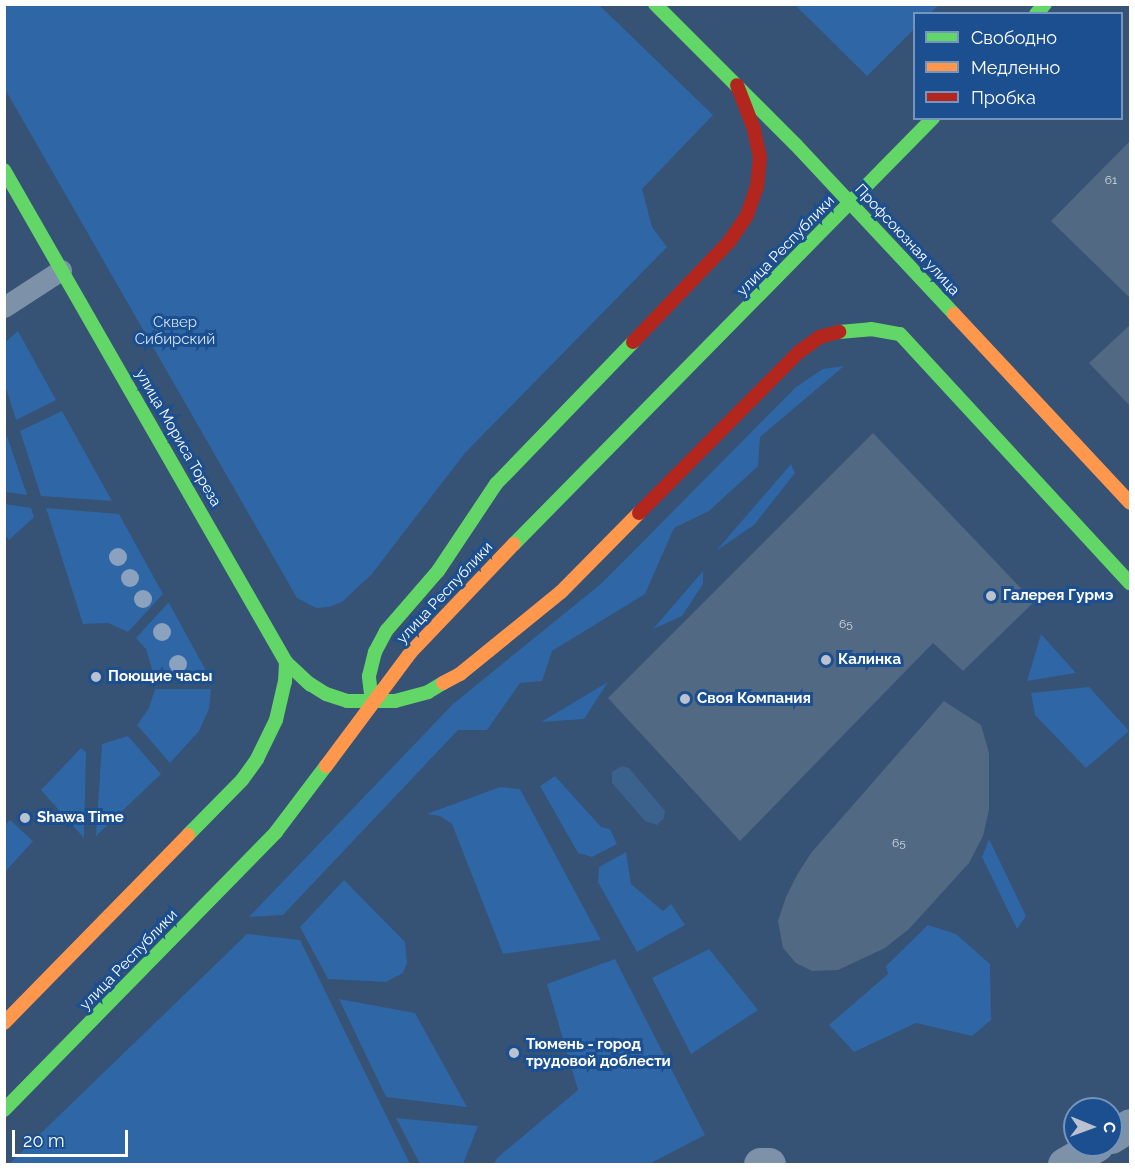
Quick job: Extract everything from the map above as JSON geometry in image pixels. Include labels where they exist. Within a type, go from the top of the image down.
[{"type":"main road","name":"Профсоюзная улица","points":[[655,4],[737,85],[850,203],[1131,503]]},
{"type":"main road","points":[[372,702],[369,676],[375,652],[386,631],[438,571],[496,484],[729,242],[747,214],[757,186],[760,158],[754,129],[737,85]]},
{"type":"main road","name":"улица Республики","points":[[4,1110],[276,832],[306,795],[372,702],[411,652],[931,120]]},
{"type":"main road","name":"улица Мориса Тореза","points":[[4,170],[286,662],[310,684],[326,694],[347,701],[395,701],[428,692],[460,674],[561,592],[799,352],[813,342],[846,330],[871,328],[900,334],[1131,583]]},
{"type":"main road","points":[[4,1023],[242,780],[257,759],[276,720],[282,700],[286,662]]},
{"type":"lane","points":[[4,307],[61,270]]},
{"type":"green space","name":"Сквер Сибирский","points":[[4,5],[599,5],[713,115],[642,189],[652,227],[667,247],[465,453],[371,575],[342,602],[329,607],[316,608],[297,598],[5,89]]},
{"type":"green space","points":[[795,5],[939,5],[931,12],[913,12],[913,30],[867,76]]},
{"type":"green space","points":[[18,331],[56,400],[16,420],[5,385],[4,343]]},
{"type":"green space","points":[[844,366],[760,437],[758,466],[709,511],[674,528],[645,594],[552,651],[542,681],[520,683],[487,730],[458,730],[283,915],[249,917],[453,704],[602,583],[796,387],[823,369]]},
{"type":"green space","points":[[62,411],[112,501],[41,496],[20,431]]},
{"type":"green space","points":[[7,436],[27,495],[5,492],[4,438]]},
{"type":"green space","points":[[791,464],[795,473],[754,525],[716,551]]},
{"type":"green space","points":[[5,504],[31,508],[34,517],[9,540],[5,535]]},
{"type":"green space","points":[[46,508],[119,514],[163,594],[128,632],[108,623],[83,624]]},
{"type":"green space","points":[[703,571],[703,584],[682,616],[653,629]]},
{"type":"green space","points":[[168,603],[210,678],[154,676],[146,649],[136,638]]},
{"type":"green space","points":[[1041,634],[1076,673],[1027,681]]},
{"type":"green space","points":[[608,682],[584,719],[541,722]]},
{"type":"green space","points":[[1089,687],[1129,731],[1086,768],[1035,715],[1031,693]]},
{"type":"green space","points":[[155,689],[211,689],[209,709],[199,731],[170,763],[137,725],[149,708]]},
{"type":"green space","points":[[128,736],[161,774],[96,836],[102,744]]},
{"type":"green space","points":[[81,748],[86,752],[84,838],[41,790]]},
{"type":"green space","points":[[555,776],[601,827],[610,829],[617,844],[592,857],[578,853],[540,786]]},
{"type":"green space","points":[[500,787],[520,789],[601,940],[503,954],[452,824],[440,816],[427,814]]},
{"type":"green space","points":[[10,820],[33,841],[5,872],[5,825]]},
{"type":"green space","points":[[989,839],[1026,916],[1017,929],[982,857]]},
{"type":"green space","points":[[626,852],[631,884],[663,911],[671,904],[685,925],[637,952],[598,882],[599,867]]},
{"type":"green space","points":[[344,880],[405,942],[407,963],[403,973],[386,982],[328,979],[300,927]]},
{"type":"green space","points":[[928,925],[956,934],[990,964],[991,1020],[972,1036],[916,1023],[854,1052],[829,1025],[888,974],[886,966]]},
{"type":"green space","points":[[247,934],[300,940],[410,1164],[9,1164]]},
{"type":"green space","points":[[709,949],[758,1010],[691,1054],[652,978]]},
{"type":"green space","points":[[615,959],[705,1135],[649,1164],[494,1164],[497,1158],[578,1090],[547,984]]},
{"type":"green space","points":[[339,999],[415,1013],[467,1107],[386,1097]]},
{"type":"green space","points":[[396,1118],[478,1126],[463,1164],[420,1164]]},
{"type":"shaded area","points":[[622,766],[629,768],[665,811],[664,818],[657,825],[645,821],[612,783],[612,772]]},
{"type":"building","points":[[1131,140],[1131,299],[1051,221]]},
{"type":"building","points":[[1131,324],[1131,407],[1089,363]]},
{"type":"building","points":[[873,433],[1034,602],[963,671],[933,643],[740,841],[608,698]]},
{"type":"building","points":[[944,701],[981,725],[989,753],[989,810],[983,836],[969,863],[909,929],[885,948],[838,970],[812,971],[796,963],[783,948],[778,921],[797,875],[811,853]]},
{"type":"traffic: fast","points":[[655,4],[796,145],[954,314]]},
{"type":"traffic: fast","points":[[1038,12],[1045,4]]},
{"type":"traffic: fast","points":[[514,544],[931,120]]},
{"type":"traffic: fast","points":[[4,170],[286,662],[310,684],[326,694],[347,701],[395,701],[428,692],[443,683]]},
{"type":"traffic: fast","points":[[839,332],[871,329],[900,334],[1130,583]]},
{"type":"traffic: fast","points":[[372,702],[369,676],[375,652],[386,631],[438,571],[496,484],[633,342]]},
{"type":"traffic: fast","points":[[188,835],[242,780],[257,759],[276,720],[285,682],[286,662]]},
{"type":"traffic: fast","points":[[4,1110],[276,832],[326,766]]},
{"type":"traffic: slow","points":[[954,314],[1130,503]]},
{"type":"traffic: slow","points":[[443,683],[460,674],[561,592],[639,513]]},
{"type":"traffic: slow","points":[[326,766],[411,652],[514,544]]},
{"type":"traffic: slow","points":[[4,1023],[188,835]]},
{"type":"traffic: jam","points":[[633,342],[729,242],[747,215],[757,186],[760,158],[754,129],[737,85]]},
{"type":"traffic: jam","points":[[639,513],[799,352],[820,337],[839,332]]},
{"type":"place","name":"Галерея Гурмэ","points":[[991,596]]},
{"type":"place","name":"Калинка","points":[[826,660]]},
{"type":"place","name":"Поющие часы","points":[[96,677]]},
{"type":"place","name":"Своя Компания","points":[[685,699]]},
{"type":"place","name":"Shawa Time","points":[[25,818]]},
{"type":"place","name":"Тюмень - город трудовой доблести","points":[[514,1053]]}]
